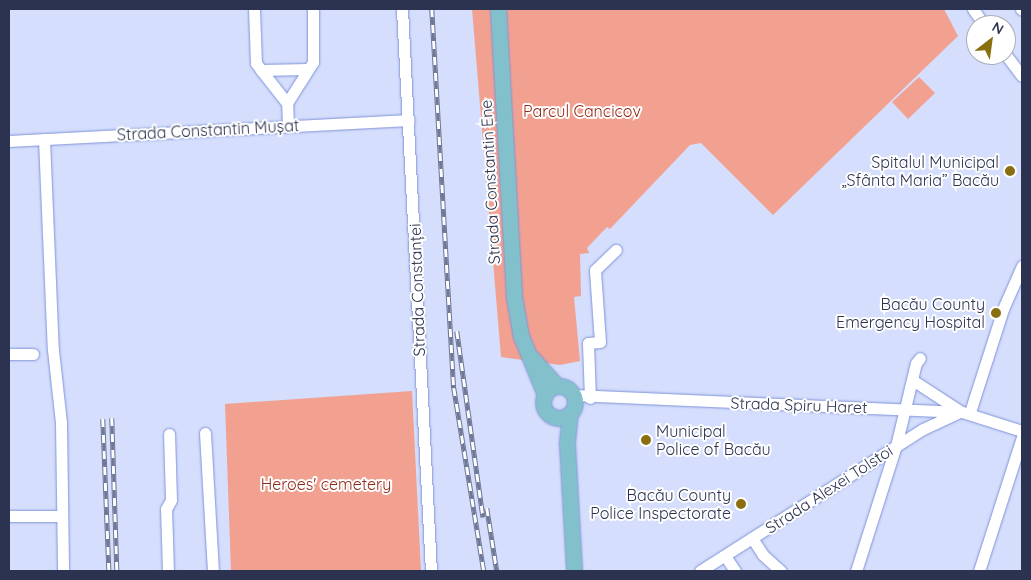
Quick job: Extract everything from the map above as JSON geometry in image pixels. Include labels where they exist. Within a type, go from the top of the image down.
[{"type":"main road","name":"Strada Constantin Ene","points":[[498,9],[514,297],[527,352],[545,395]]},
{"type":"main road","name":"Strada Constantin Ene","points":[[527,352],[557,386]]},
{"type":"main road","points":[[567,444],[544,405],[545,395],[557,386],[567,388],[574,395],[575,402],[570,413],[567,444],[574,571]]},
{"type":"main road","points":[[552,416],[558,418],[570,413]]},
{"type":"street","points":[[254,9],[256,63],[287,103]]},
{"type":"street","points":[[288,126],[287,103],[313,62],[313,9]]},
{"type":"street","name":"Strada Constanței","points":[[402,9],[431,571]]},
{"type":"street","points":[[1014,65],[1022,76]]},
{"type":"street","points":[[261,70],[308,69]]},
{"type":"street","name":"Strada Constantin Mușat","points":[[9,141],[408,120]]},
{"type":"street","points":[[44,139],[53,350],[61,422],[63,571]]},
{"type":"street","points":[[590,398],[588,343],[600,342],[595,270],[616,250]]},
{"type":"street","points":[[914,381],[966,412],[1003,309],[1022,266]]},
{"type":"street","points":[[9,354],[33,354]]},
{"type":"street","points":[[856,571],[908,408],[916,363],[920,358]]},
{"type":"street","name":"Strada Spiru Haret","points":[[574,395],[590,398],[908,408],[966,412],[1022,431]]},
{"type":"street","name":"Strada Alexei Tolstoi","points":[[700,571],[933,423],[966,412]]},
{"type":"street","points":[[205,433],[213,571]]},
{"type":"street","points":[[168,571],[166,509],[171,500],[169,434]]},
{"type":"street","points":[[979,571],[1022,437]]},
{"type":"street","points":[[9,516],[62,516]]},
{"type":"street","points":[[752,538],[763,555],[781,571]]},
{"type":"street","points":[[724,556],[735,571]]},
{"type":"green space","name":"Parcul Cancicov","points":[[472,9],[944,9],[958,36],[773,215],[701,143],[690,145],[610,229],[607,227],[587,248],[589,253],[580,254],[581,296],[574,297],[580,361],[560,365],[501,357]]},
{"type":"green space","points":[[919,77],[935,93],[908,119],[892,102]]},
{"type":"green space","name":"Heroes' cemetery","points":[[412,391],[421,571],[231,571],[225,404]]},
{"type":"railway","points":[[432,9],[454,388],[484,571]]},
{"type":"railway","points":[[457,331],[483,517]]},
{"type":"railway","points":[[112,418],[117,571]]},
{"type":"railway","points":[[103,419],[109,571]]},
{"type":"railway","points":[[487,508],[497,571]]},
{"type":"place","name":"Spitalul Municipal „Sfânta Maria” Bacău","points":[[1010,171]]},
{"type":"place","name":"Bacău County Emergency Hospital","points":[[996,313]]},
{"type":"place","name":"Municipal Police of Bacău","points":[[646,440]]},
{"type":"place","name":"Bacău County Police Inspectorate","points":[[741,504]]}]
